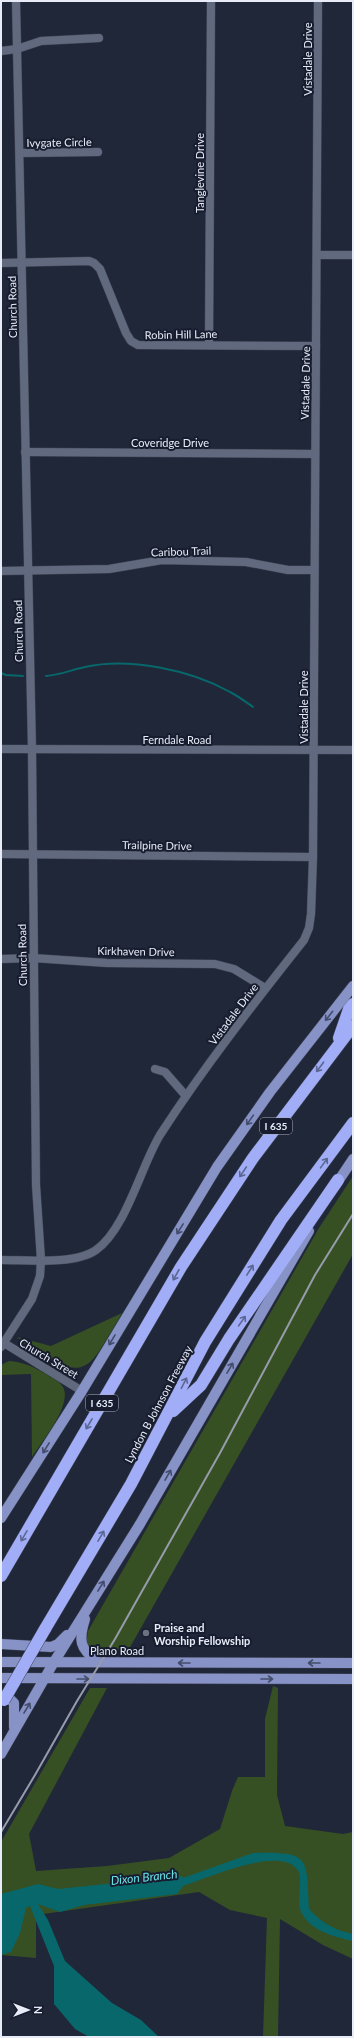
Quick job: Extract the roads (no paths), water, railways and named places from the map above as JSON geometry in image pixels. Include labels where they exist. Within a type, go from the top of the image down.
[{"type":"highway","points":[[335,1047],[349,1009],[353,1004]]},
{"type":"highway","name":"I 635","points":[[1,1576],[181,1267],[253,1158],[335,1047],[353,1026]]},
{"type":"highway","name":"Lyndon B Johnson Freeway","points":[[2,1701],[127,1491],[205,1342],[273,1233],[353,1124]]},
{"type":"highway","points":[[166,1417],[201,1385],[229,1339],[338,1180]]},
{"type":"main road","points":[[1,1518],[82,1391],[218,1167],[270,1092],[353,986]]},
{"type":"main road","points":[[1,1754],[14,1729],[54,1662],[140,1524],[338,1180],[353,1159]]},
{"type":"main road","points":[[90,1603],[82,1628],[81,1642],[88,1654],[97,1662]]},
{"type":"main road","points":[[1,1644],[51,1647],[58,1644],[76,1627]]},
{"type":"main road","name":"Plano Road","points":[[1,1662],[352,1663]]},
{"type":"main road","points":[[235,1663],[235,1678]]},
{"type":"main road","points":[[1,1678],[352,1679],[352,1663]]},
{"type":"main road","points":[[2,1701],[10,1699],[14,1703],[14,1729]]},
{"type":"street","name":"Church Road","points":[[2,1345],[32,1299],[40,1276],[41,1260],[36,1185],[32,749],[16,1]]},
{"type":"street","name":"Tanglevine Drive","points":[[209,345],[211,1]]},
{"type":"street","name":"Vistadale Drive","points":[[1,1260],[41,1260],[85,1256],[97,1250],[107,1239],[134,1192],[157,1140],[186,1096],[265,988],[304,940],[309,928],[313,857],[318,1]]},
{"type":"street","points":[[1,51],[17,49],[41,41],[99,38]]},
{"type":"street","name":"Ivygate Circle","points":[[20,153],[98,152]]},
{"type":"street","points":[[317,254],[353,255]]},
{"type":"street","name":"Robin Hill Lane","points":[[1,263],[89,261],[94,263],[100,269],[126,333],[131,341],[138,345],[316,346]]},
{"type":"street","name":"Coveridge Drive","points":[[25,452],[315,454]]},
{"type":"street","name":"Caribou Trail","points":[[1,571],[109,569],[162,560],[246,562],[288,570],[314,570]]},
{"type":"street","name":"Ferndale Road","points":[[1,749],[353,750]]},
{"type":"street","name":"Trailpine Drive","points":[[1,854],[313,857]]},
{"type":"street","name":"Kirkhaven Drive","points":[[1,959],[33,958],[107,963],[215,964],[234,970],[265,988]]},
{"type":"street","points":[[155,1069],[165,1072],[186,1096]]},
{"type":"street","name":"Church Street","points":[[2,1345],[82,1391]]},
{"type":"waterway","points":[[46,676],[102,664],[140,665],[197,677],[236,695],[253,707]]},
{"type":"waterway","points":[[1,673],[6,675],[23,676]]},
{"type":"railway","points":[[1,1832],[115,1639],[220,1453],[315,1275],[353,1214]]},
{"type":"place","name":"Praise and Worship Fellowship","points":[[146,1633]]},
{"type":"water label","name":"Dixon Branch","points":[[144,1877]]}]
